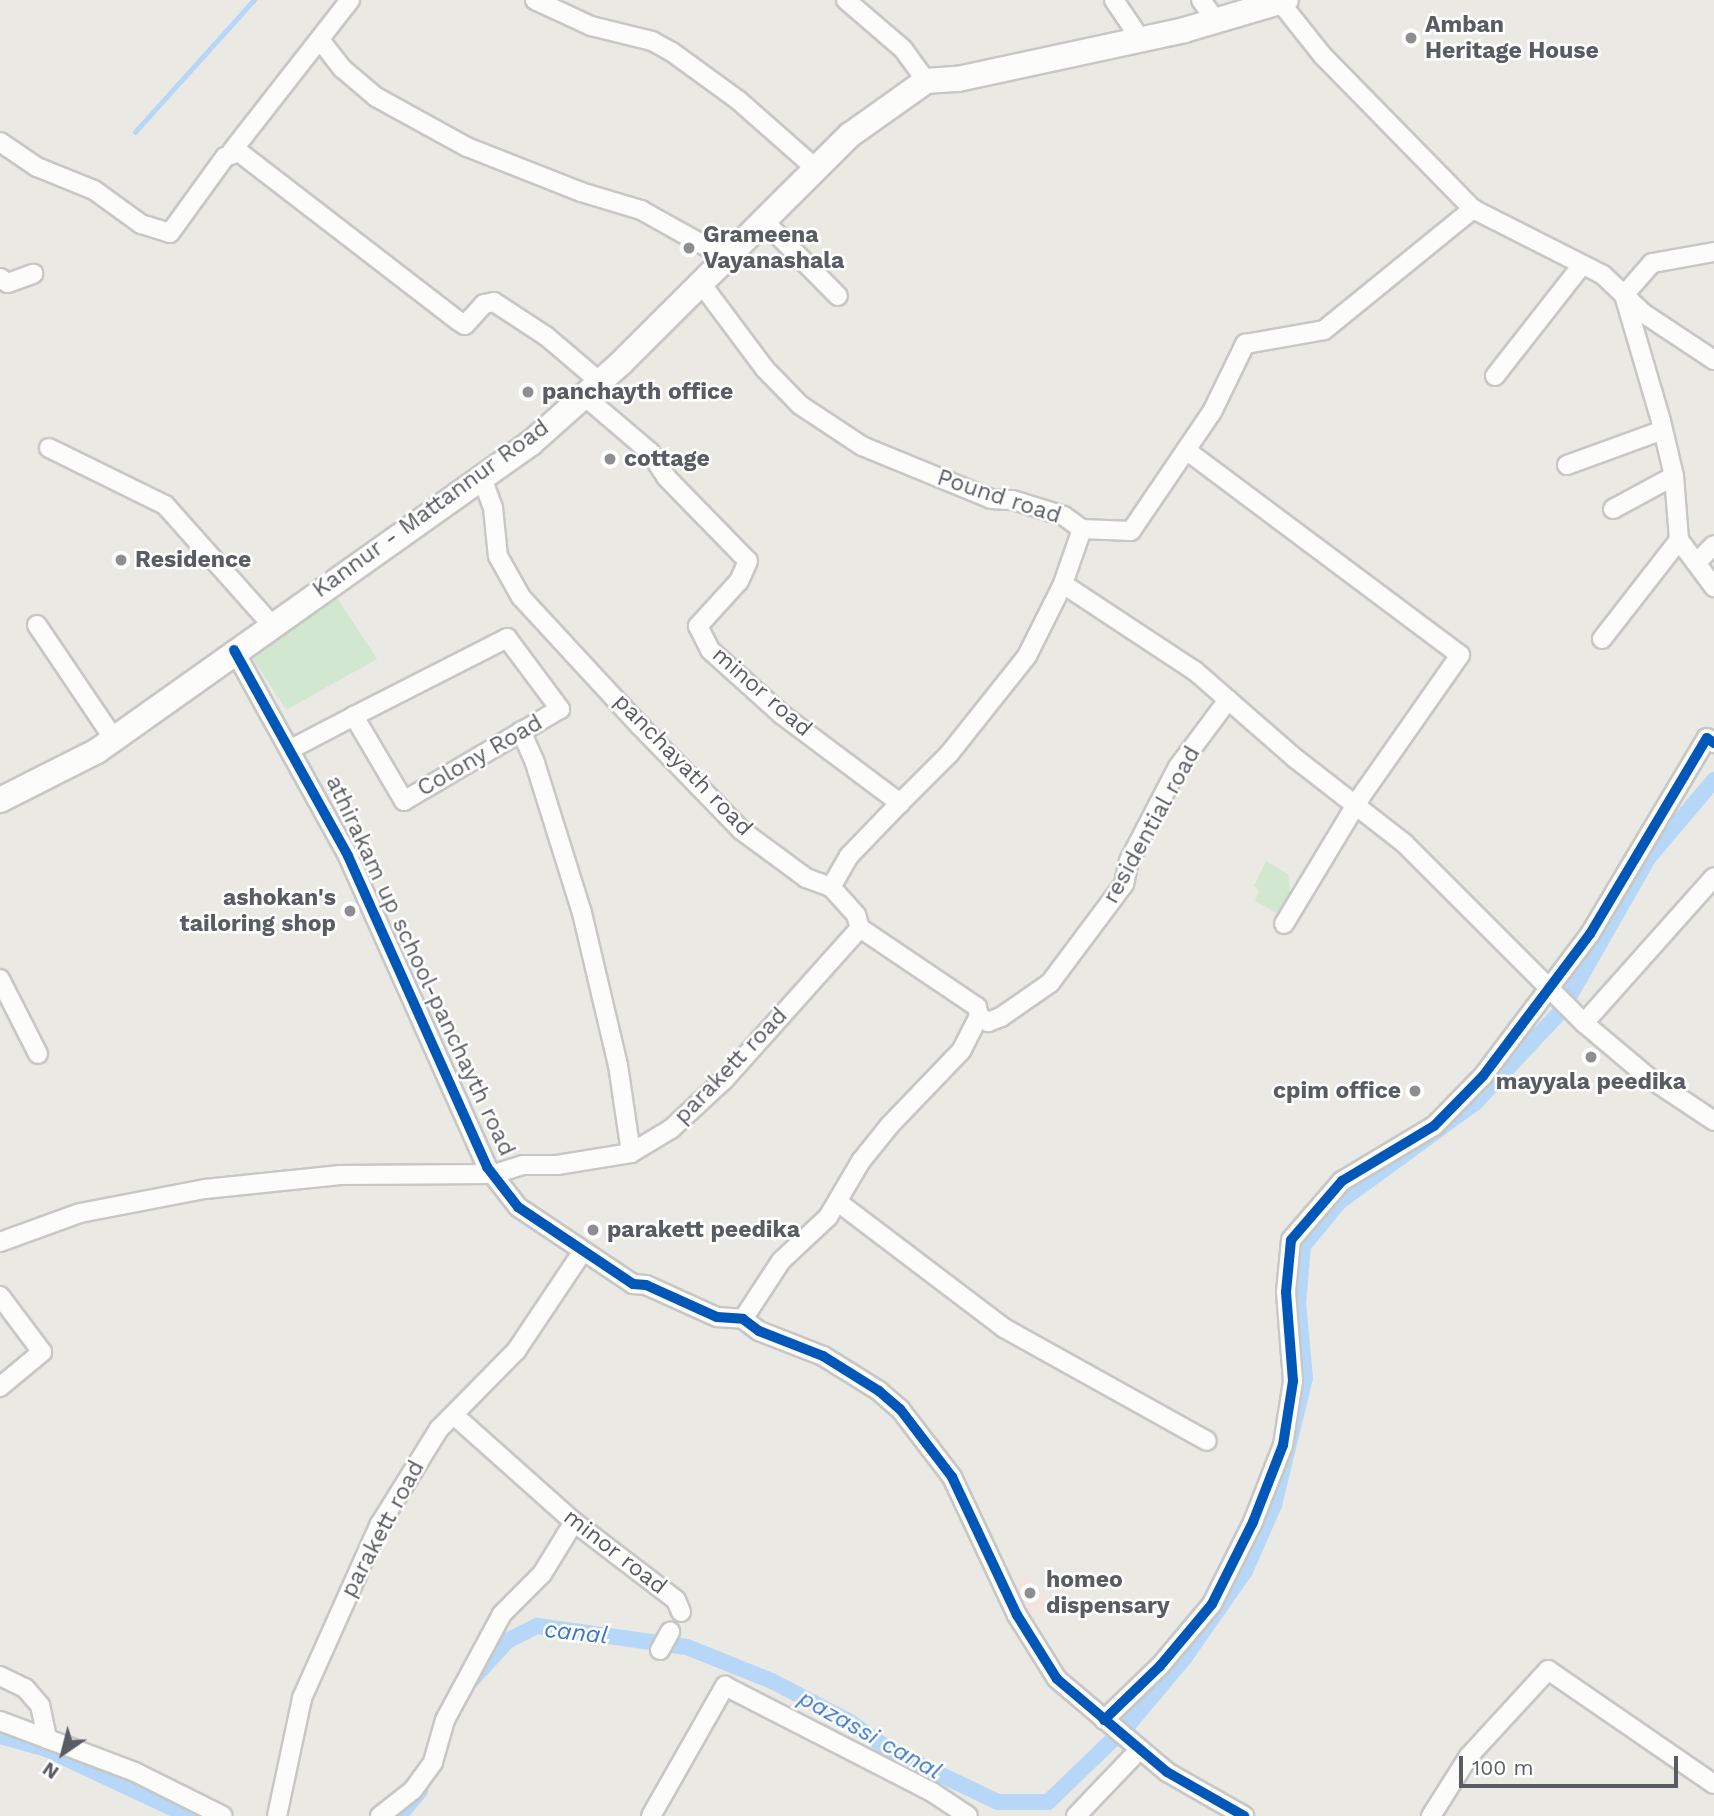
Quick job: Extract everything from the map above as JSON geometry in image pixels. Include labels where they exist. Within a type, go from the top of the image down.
[{"type":"main road","points":[[926,81],[958,79],[1141,40],[1283,1]]},
{"type":"main road","name":"Kannur - Mattannur Road","points":[[0,800],[114,739],[234,650],[481,475],[531,443],[591,389],[850,135],[926,81]]},
{"type":"street","points":[[0,142],[37,167],[94,190],[141,224],[170,233],[350,0]]},
{"type":"street","points":[[535,0],[591,26],[652,41],[672,52],[738,100],[815,168]]},
{"type":"street","points":[[846,0],[903,49],[926,81]]},
{"type":"street","points":[[1114,0],[1141,40]]},
{"type":"street","points":[[1200,0],[1216,21]]},
{"type":"street","points":[[1283,1],[1324,56],[1473,209],[1603,275],[1624,295],[1714,360]]},
{"type":"street","points":[[320,40],[343,69],[376,97],[467,147],[581,192],[641,209],[725,257]]},
{"type":"street","points":[[232,151],[270,174],[346,239],[465,325],[484,304],[494,302],[546,335],[591,389]]},
{"type":"street","points":[[1082,529],[1131,531],[1212,412],[1245,344],[1324,330],[1473,209]]},
{"type":"street","points":[[762,219],[838,296]]},
{"type":"street","points":[[1624,295],[1652,263],[1714,252]]},
{"type":"street","points":[[1495,376],[1582,265]]},
{"type":"street","points":[[0,278],[9,283],[33,274]]},
{"type":"street","name":"Pound road","points":[[700,282],[765,369],[800,405],[862,446],[991,499],[1013,500],[1064,516],[1082,529],[1063,584],[1027,656],[949,754],[900,803]]},
{"type":"street","points":[[1624,295],[1674,476],[1679,540],[1714,587]]},
{"type":"street","name":"minor road","points":[[591,389],[650,452],[666,477],[748,561],[738,581],[698,626],[710,650],[781,714],[900,803]]},
{"type":"street","points":[[1567,465],[1663,430]]},
{"type":"street","points":[[49,448],[165,505],[271,624]]},
{"type":"street","points":[[1186,450],[1460,654],[1354,807],[1284,925]]},
{"type":"street","name":"panchayath road","points":[[481,475],[493,508],[498,556],[521,597],[741,830],[806,878],[831,887],[856,915],[860,928],[977,1007],[979,1016]]},
{"type":"street","points":[[1612,509],[1674,476]]},
{"type":"street","points":[[1602,639],[1679,540]]},
{"type":"street","points":[[1696,563],[1714,545]]},
{"type":"street","points":[[1063,584],[1195,671],[1354,807],[1404,843],[1579,1018],[1648,1077],[1714,1121]]},
{"type":"street","points":[[37,625],[114,739]]},
{"type":"street","name":"Colony Road","points":[[291,749],[354,716],[507,638],[561,709],[404,801],[354,716]]},
{"type":"street","name":"athirakam up school-panchayth road","points":[[234,650],[348,856],[487,1167],[518,1207],[581,1254],[633,1284],[646,1285],[717,1317],[743,1319],[759,1331],[823,1356],[900,1409],[952,1477],[1043,1661],[1065,1688],[1176,1777],[1244,1816]]},
{"type":"street","name":"residential road","points":[[979,1016],[989,1022],[1001,1017],[1050,983],[1124,884],[1129,861],[1178,767],[1228,700]]},
{"type":"street","points":[[521,731],[536,762],[582,913],[618,1065],[631,1153]]},
{"type":"street","points":[[1114,1729],[1160,1666],[1212,1604],[1253,1522],[1283,1445],[1293,1381],[1286,1292],[1291,1240],[1342,1181],[1434,1126],[1483,1076],[1553,990],[1707,738],[1714,743]]},
{"type":"street","points":[[831,887],[849,856],[900,803]]},
{"type":"street","points":[[1579,1018],[1714,877]]},
{"type":"street","name":"parakett road","points":[[0,1242],[80,1213],[205,1189],[341,1175],[494,1174],[523,1165],[557,1165],[631,1153],[671,1129],[723,1080],[860,928]]},
{"type":"street","points":[[0,979],[38,1054]]},
{"type":"street","points":[[743,1319],[765,1281],[838,1202],[861,1161],[890,1125],[949,1068],[979,1016]]},
{"type":"street","points":[[838,1202],[1004,1328],[1208,1441]]},
{"type":"street","name":"parakett road","points":[[278,1812],[302,1698],[340,1609],[397,1494],[439,1429],[455,1416],[516,1351],[581,1254]]},
{"type":"street","points":[[0,1296],[42,1352],[0,1387]]},
{"type":"street","name":"minor road","points":[[455,1416],[574,1522],[676,1600],[681,1612]]},
{"type":"street","points":[[380,1816],[413,1790],[433,1762],[445,1720],[502,1615],[542,1574],[574,1522]]},
{"type":"street","name":"minor road","points":[[660,1650],[670,1632]]},
{"type":"street","points":[[1432,1816],[1469,1756],[1548,1670],[1714,1784]]},
{"type":"street","points":[[0,1676],[24,1688],[40,1705],[47,1739]]},
{"type":"street","points":[[651,1816],[725,1686],[932,1792],[964,1815]]},
{"type":"street","points":[[0,1721],[135,1772],[223,1816]]},
{"type":"street","points":[[1076,1816],[1139,1750]]},
{"type":"shaded area","name":"homeo dispensary","points":[[1028,1576],[1050,1608],[1032,1618],[1016,1584]]},
{"type":"green space","points":[[337,598],[377,659],[286,710],[252,657]]},
{"type":"green space","points":[[1266,861],[1288,874],[1292,909],[1282,916],[1255,901],[1259,891],[1254,886]]},
{"type":"waterway","points":[[135,132],[254,0]]},
{"type":"waterway","name":"pazassi canal","points":[[470,1682],[507,1641],[537,1626],[687,1647],[772,1681],[850,1722],[891,1751],[998,1802],[1048,1802],[1128,1725],[1185,1657],[1245,1571],[1274,1505],[1305,1378],[1298,1303],[1303,1246],[1339,1202],[1475,1103],[1561,1011],[1649,857],[1714,780]]},
{"type":"waterway","points":[[0,1736],[46,1749],[189,1816]]},
{"type":"waterway","points":[[399,1816],[420,1791]]},
{"type":"cycle path","points":[[234,650],[348,856],[487,1167],[518,1207],[633,1284],[646,1285],[717,1317],[743,1319],[759,1331],[823,1356],[879,1391],[900,1409],[952,1477],[1017,1615],[1057,1679],[1167,1772],[1244,1816]]},
{"type":"cycle path","points":[[1104,1720],[1160,1666],[1212,1604],[1253,1522],[1283,1445],[1293,1381],[1286,1292],[1291,1240],[1342,1181],[1434,1126],[1483,1076],[1590,934],[1707,738],[1714,743]]},
{"type":"place","name":"Amban Heritage House","points":[[1411,38]]},
{"type":"place","name":"Grameena Vayanashala","points":[[689,248]]},
{"type":"place","name":"panchayth office","points":[[528,392]]},
{"type":"place","name":"cottage","points":[[610,459]]},
{"type":"place","name":"Residence","points":[[121,560]]},
{"type":"place","name":"ashokan's tailoring shop","points":[[350,911]]},
{"type":"place","name":"mayyala peedika","points":[[1591,1057]]},
{"type":"place","name":"cpim office","points":[[1415,1091]]},
{"type":"place","name":"parakett peedika","points":[[593,1230]]},
{"type":"place","name":"homeo dispensary","points":[[1030,1593]]},
{"type":"water label","name":"canal","points":[[576,1633]]}]
